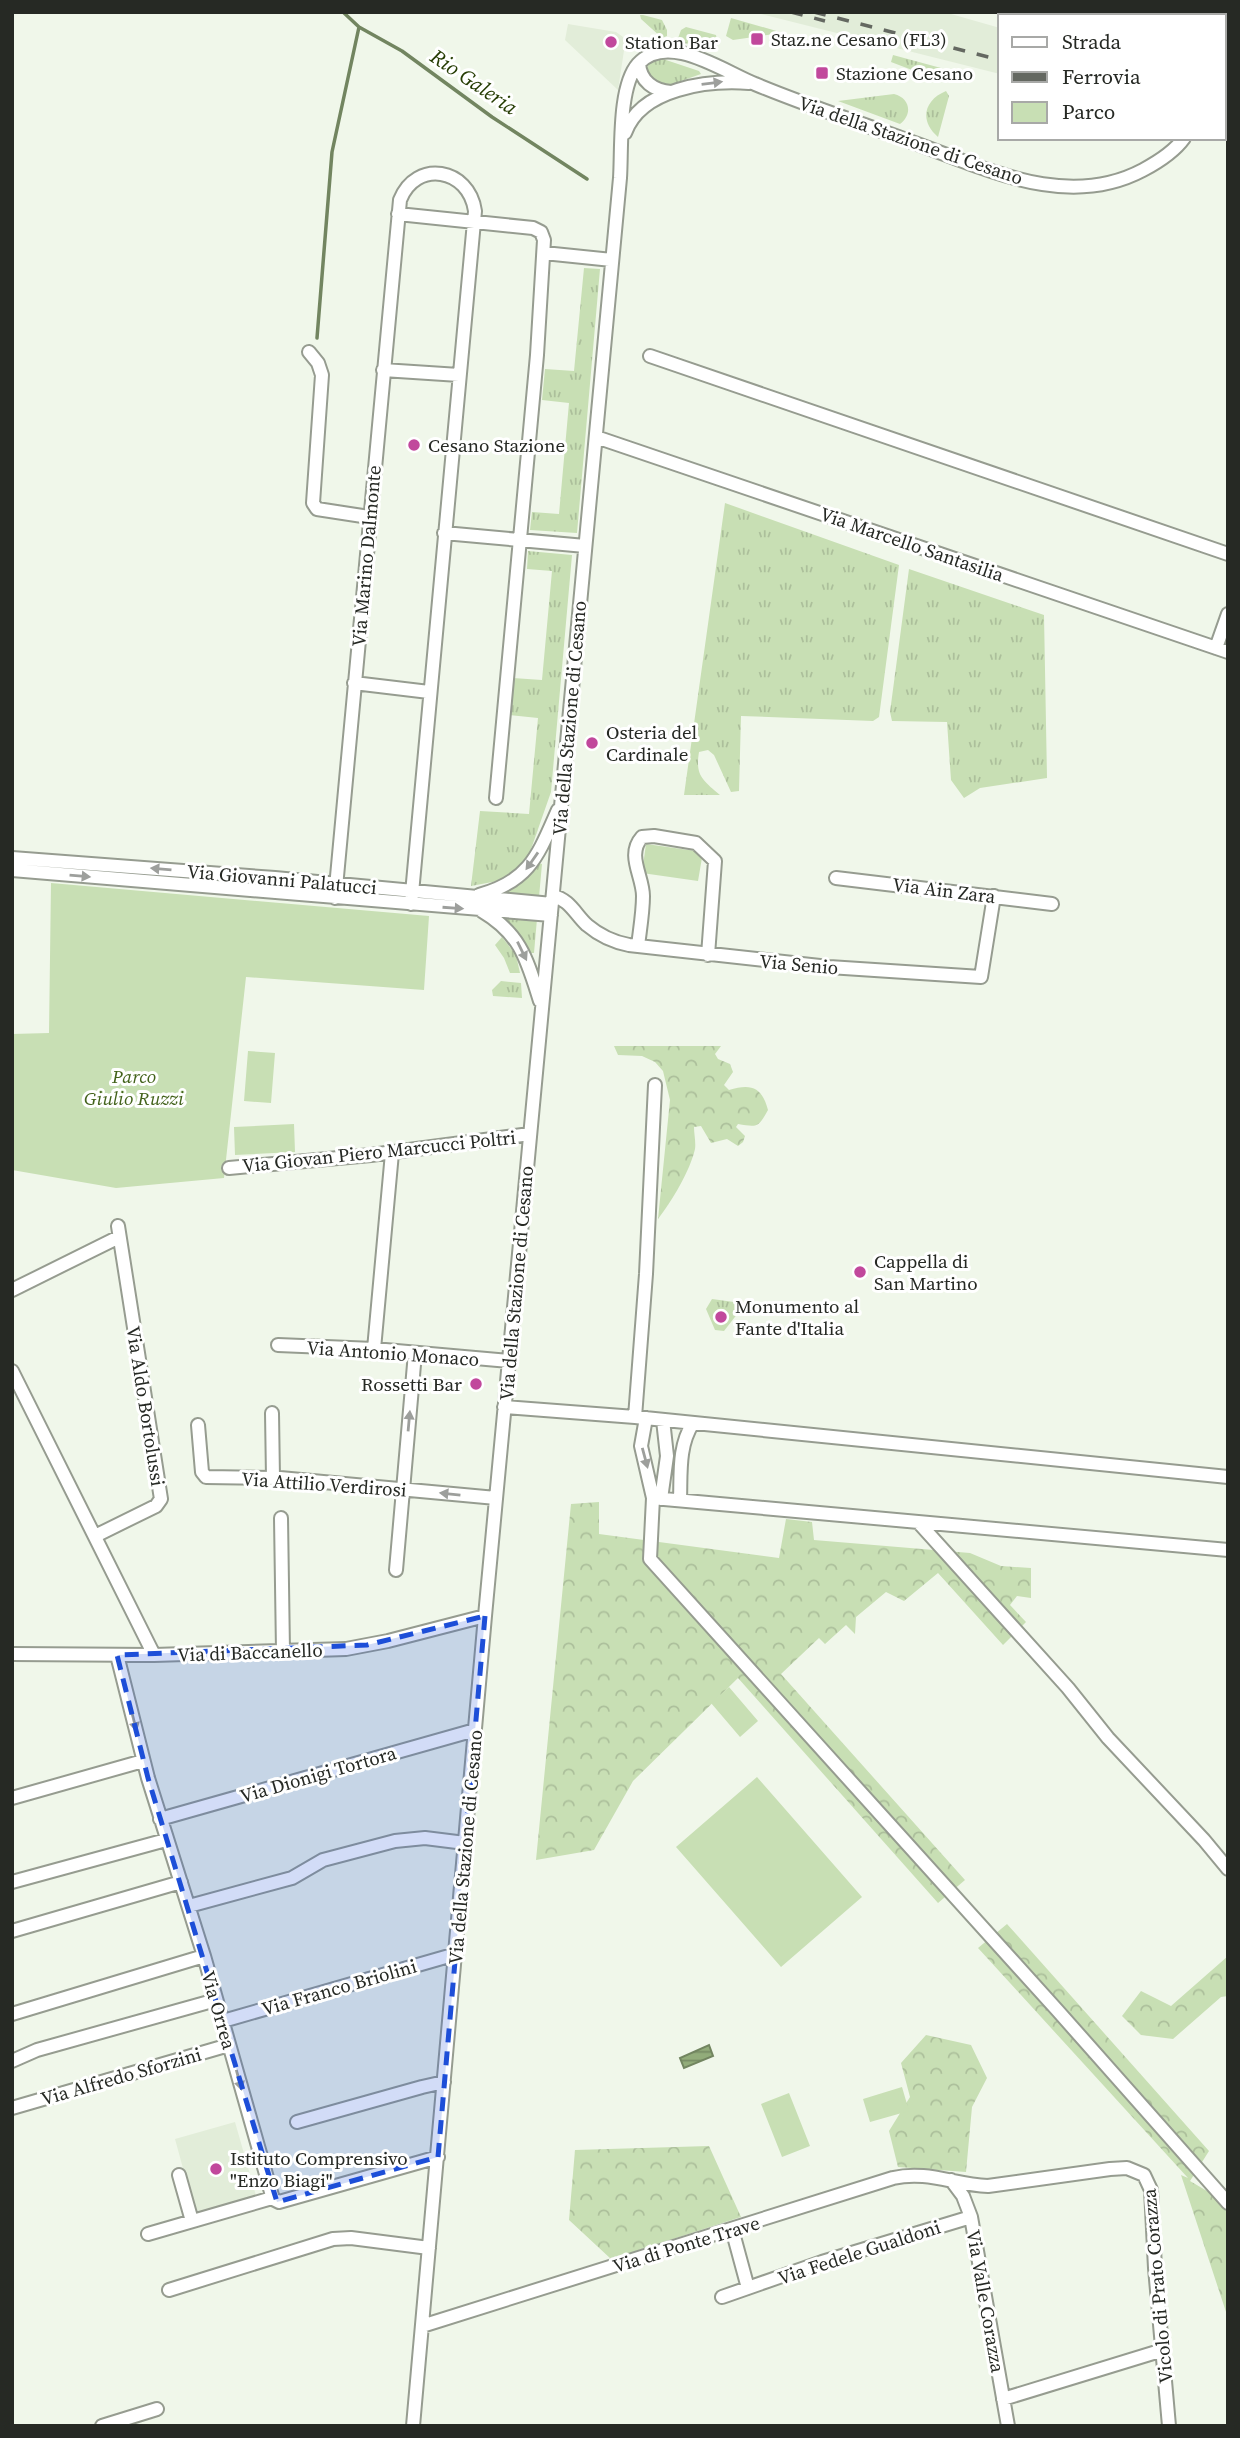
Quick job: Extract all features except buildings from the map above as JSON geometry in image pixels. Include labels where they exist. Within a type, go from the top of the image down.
[{"type":"street","name":"Via della Stazione di Cesano","points":[[413,2426],[504,1407],[627,86],[639,63],[658,52],[681,53],[718,66],[752,83],[1003,174],[1052,186],[1092,186],[1122,179],[1163,158],[1183,140]]},
{"type":"street","points":[[639,63],[641,75],[648,83],[659,90],[672,92]]},
{"type":"street","name":"Via della Stazione di Cesano","points":[[622,140],[628,125],[638,112],[672,92],[712,82],[752,83]]},
{"type":"street","name":"Via Marino Dalmonte","points":[[335,891],[398,214],[402,195],[411,183],[428,175],[443,174],[456,179],[467,189],[474,204],[474,221],[411,898]]},
{"type":"street","points":[[398,214],[536,229],[543,237],[537,355],[496,798]]},
{"type":"street","points":[[544,253],[612,260]]},
{"type":"street","points":[[309,352],[318,363],[322,375],[313,503],[317,509],[369,516]]},
{"type":"street","points":[[650,356],[1228,554]]},
{"type":"street","points":[[383,370],[460,375]]},
{"type":"street","name":"Via Marcello Santasilia","points":[[596,437],[1222,650]]},
{"type":"street","points":[[444,533],[585,546]]},
{"type":"street","points":[[1222,650],[1228,614]]},
{"type":"street","points":[[354,683],[429,692]]},
{"type":"street","points":[[542,1010],[530,969],[517,941],[475,903],[503,888],[525,871],[538,852],[562,800]]},
{"type":"street","points":[[638,946],[643,892],[635,856],[637,843],[642,837],[654,836],[696,843],[715,861],[708,955]]},
{"type":"street","name":"Via Giovanni Palatucci","points":[[12,858],[261,877],[335,891]]},
{"type":"street","name":"Via Giovanni Palatucci","points":[[12,870],[475,903],[552,905]]},
{"type":"street","name":"Via Ain Zara","points":[[836,878],[1052,904]]},
{"type":"street","name":"Via Senio","points":[[552,905],[565,900],[586,924],[606,938],[638,946],[829,967],[981,977],[994,896]]},
{"type":"street","points":[[655,1085],[640,1418],[641,1446],[657,1498]]},
{"type":"street","name":"Via Giovan Piero Marcucci Poltri","points":[[229,1168],[392,1153],[530,1134]]},
{"type":"street","points":[[374,1349],[392,1153]]},
{"type":"street","name":"Via Aldo Bortolussi","points":[[12,1290],[118,1232],[161,1499],[156,1506],[94,1536]]},
{"type":"street","name":"Via Antonio Monaco","points":[[278,1345],[374,1349],[509,1361]]},
{"type":"street","points":[[396,1570],[415,1353]]},
{"type":"street","points":[[12,1371],[154,1655]]},
{"type":"street","points":[[504,1407],[663,1420],[1228,1477]]},
{"type":"street","points":[[272,1413],[273,1478]]},
{"type":"street","points":[[663,1420],[667,1456],[657,1498],[650,1559],[1228,2203]]},
{"type":"street","points":[[680,1500],[682,1450],[687,1432],[694,1423]]},
{"type":"street","name":"Via Attilio Verdirosi","points":[[198,1425],[204,1476],[273,1478],[496,1498]]},
{"type":"street","points":[[657,1498],[1228,1550]]},
{"type":"street","points":[[281,1518],[282,1651]]},
{"type":"street","points":[[919,1522],[1068,1688],[1108,1738],[1228,1869]]},
{"type":"street","name":"Via di Baccanello","points":[[12,1654],[154,1655],[356,1647],[485,1616]]},
{"type":"street","name":"Via Orrea","points":[[117,1655],[160,1819],[204,1956],[272,2198]]},
{"type":"street","name":"Via Dionigi Tortora","points":[[160,1819],[475,1730]]},
{"type":"street","points":[[12,1798],[144,1761]]},
{"type":"street","points":[[189,1906],[292,1878],[323,1860],[395,1841],[425,1838],[466,1843]]},
{"type":"street","points":[[12,1882],[166,1840]]},
{"type":"street","points":[[12,1931],[181,1882]]},
{"type":"street","name":"Via Franco Briolini","points":[[223,2021],[456,1954]]},
{"type":"street","points":[[12,2014],[204,1956]]},
{"type":"street","points":[[12,2061],[37,2050],[216,2000]]},
{"type":"street","name":"Via Alfredo Sforzini","points":[[12,2108],[229,2045]]},
{"type":"street","points":[[297,2122],[444,2082]]},
{"type":"street","points":[[148,2234],[272,2198],[279,2202],[438,2157]]},
{"type":"street","name":"Vicolo di Prato Corazza","points":[[951,2180],[988,2186],[1127,2168],[1140,2172],[1149,2182],[1169,2426]]},
{"type":"street","points":[[179,2175],[192,2221]]},
{"type":"street","name":"Via di Ponte Trave","points":[[422,2326],[893,2178],[919,2175],[951,2180]]},
{"type":"street","name":"Via Valle Corazza","points":[[951,2180],[963,2196],[971,2217],[1008,2426]]},
{"type":"street","name":"Via Fedele Gualdoni","points":[[722,2297],[822,2262],[971,2217]]},
{"type":"street","points":[[732,2229],[748,2288]]},
{"type":"street","points":[[169,2290],[338,2238],[429,2248]]},
{"type":"street","points":[[1003,2399],[1163,2350]]},
{"type":"street","points":[[102,2426],[157,2409]]},
{"type":"highlighted area","points":[[485,1616],[438,2157],[277,2202],[148,1778],[117,1655],[367,1645]]},
{"type":"shaded area","points":[[753,12],[944,12],[998,27],[998,73]]},
{"type":"shaded area","points":[[568,24],[616,32],[623,37],[625,44],[618,90],[565,40]]},
{"type":"shaded area","points":[[709,2045],[713,2056],[684,2068],[680,2058]]},
{"type":"shaded area","name":"Istituto Comprensivo \"Enzo Biagi\"","points":[[235,2122],[257,2199],[196,2216],[175,2139]]},
{"type":"green space","points":[[640,15],[662,20],[667,36],[662,38],[641,19]]},
{"type":"green space","points":[[731,18],[781,33],[733,40],[726,36]]},
{"type":"green space","points":[[686,27],[716,35],[717,40],[679,44],[677,41],[681,30]]},
{"type":"green space","points":[[893,55],[941,68],[940,72],[920,73],[891,62]]},
{"type":"green space","points":[[660,58],[701,74],[664,87],[650,81],[646,69],[650,62]]},
{"type":"green space","points":[[946,91],[949,96],[938,137],[928,124],[927,111],[933,100]]},
{"type":"green space","points":[[894,94],[904,99],[908,107],[907,116],[900,124],[838,101]]},
{"type":"green space","points":[[584,268],[600,269],[577,533],[530,530],[532,512],[559,514],[569,403],[542,400],[545,369],[574,371]]},
{"type":"green space","points":[[725,503],[899,565],[879,717],[873,721],[741,716],[739,791],[731,792],[714,755],[708,750],[699,752],[699,772],[720,795],[684,795]]},
{"type":"green space","points":[[528,551],[572,555],[551,792],[530,852],[523,863],[503,880],[471,886],[480,811],[529,814],[538,718],[509,715],[513,678],[542,680],[552,571],[527,569]]},
{"type":"green space","points":[[909,569],[1044,615],[1047,778],[980,788],[964,798],[951,780],[947,722],[892,721],[890,712]]},
{"type":"green space","points":[[646,844],[703,852],[698,881],[642,873]]},
{"type":"green space","points":[[538,863],[542,864],[539,897],[503,894],[523,880]]},
{"type":"green space","name":"Parco Giulio Ruzzi","points":[[51,883],[429,916],[424,990],[246,977],[224,1178],[116,1188],[12,1170],[12,1034],[49,1033]]},
{"type":"green space","points":[[501,916],[537,919],[534,953],[531,953],[520,935]]},
{"type":"green space","points":[[502,937],[516,955],[520,973],[510,973],[495,945]]},
{"type":"green space","points":[[501,981],[521,983],[522,998],[493,996],[492,990]]},
{"type":"green space","points":[[614,1046],[721,1046],[715,1054],[718,1059],[730,1064],[733,1072],[724,1085],[729,1090],[744,1087],[754,1089],[766,1102],[768,1110],[756,1125],[738,1124],[736,1127],[745,1136],[738,1146],[727,1139],[711,1143],[701,1126],[694,1127],[695,1149],[689,1167],[675,1195],[658,1219],[670,1100],[663,1071],[655,1062],[642,1056],[618,1055]]},
{"type":"green space","points":[[248,1051],[275,1053],[271,1103],[244,1101]]},
{"type":"green space","points":[[294,1124],[295,1152],[235,1155],[234,1127]]},
{"type":"green space","points":[[712,1299],[734,1302],[738,1313],[724,1331],[715,1330],[706,1309]]},
{"type":"green space","points":[[599,1502],[599,1534],[779,1558],[786,1519],[812,1522],[814,1540],[970,1553],[1001,1566],[1031,1568],[1031,1598],[1017,1596],[1010,1605],[1026,1622],[1003,1645],[938,1573],[904,1601],[886,1592],[856,1617],[855,1634],[846,1625],[825,1644],[819,1638],[781,1674],[965,1880],[938,1903],[738,1678],[633,1781],[594,1850],[536,1860],[571,1504]]},
{"type":"green space","points":[[729,1687],[758,1721],[740,1737],[711,1703]]},
{"type":"green space","points":[[757,1777],[862,1897],[781,1967],[676,1847]]},
{"type":"green space","points":[[1007,1924],[1209,2151],[1190,2181],[1224,2201],[1228,2212],[1228,2318],[1181,2175],[1188,2178],[978,1948]]},
{"type":"green space","points":[[1228,1956],[1228,1996],[1221,1997],[1173,2039],[1141,2035],[1122,2016],[1141,1991],[1171,2006]]},
{"type":"green space","points":[[926,2035],[971,2045],[987,2078],[972,2107],[966,2172],[898,2167],[889,2131],[910,2097],[901,2063]]},
{"type":"green space","points":[[902,2087],[909,2111],[870,2122],[863,2099]]},
{"type":"green space","points":[[789,2093],[810,2146],[782,2157],[761,2104]]},
{"type":"green space","points":[[709,2146],[741,2217],[611,2259],[569,2220],[575,2150]]},
{"type":"waterway","name":"Rio Galeria","points":[[343,12],[359,27],[402,51],[492,117],[587,179]]},
{"type":"waterway","points":[[317,338],[332,152],[359,27]]},
{"type":"railway","points":[[791,12],[825,21]]},
{"type":"railway","points":[[814,12],[998,59]]},
{"type":"place","name":"Staz.ne Cesano (FL3)","points":[[757,39]]},
{"type":"place","name":"Station Bar","points":[[611,42]]},
{"type":"place","name":"Stazione Cesano","points":[[822,73]]},
{"type":"place","name":"Cesano Stazione","points":[[414,445]]},
{"type":"place","name":"Osteria del Cardinale","points":[[592,743]]},
{"type":"place","name":"Cappella di San Martino","points":[[860,1272]]},
{"type":"place","name":"Monumento al Fante d'Italia","points":[[721,1317]]},
{"type":"place","name":"Rossetti Bar","points":[[476,1384]]},
{"type":"place","name":"Istituto Comprensivo \"Enzo Biagi\"","points":[[216,2169]]}]
